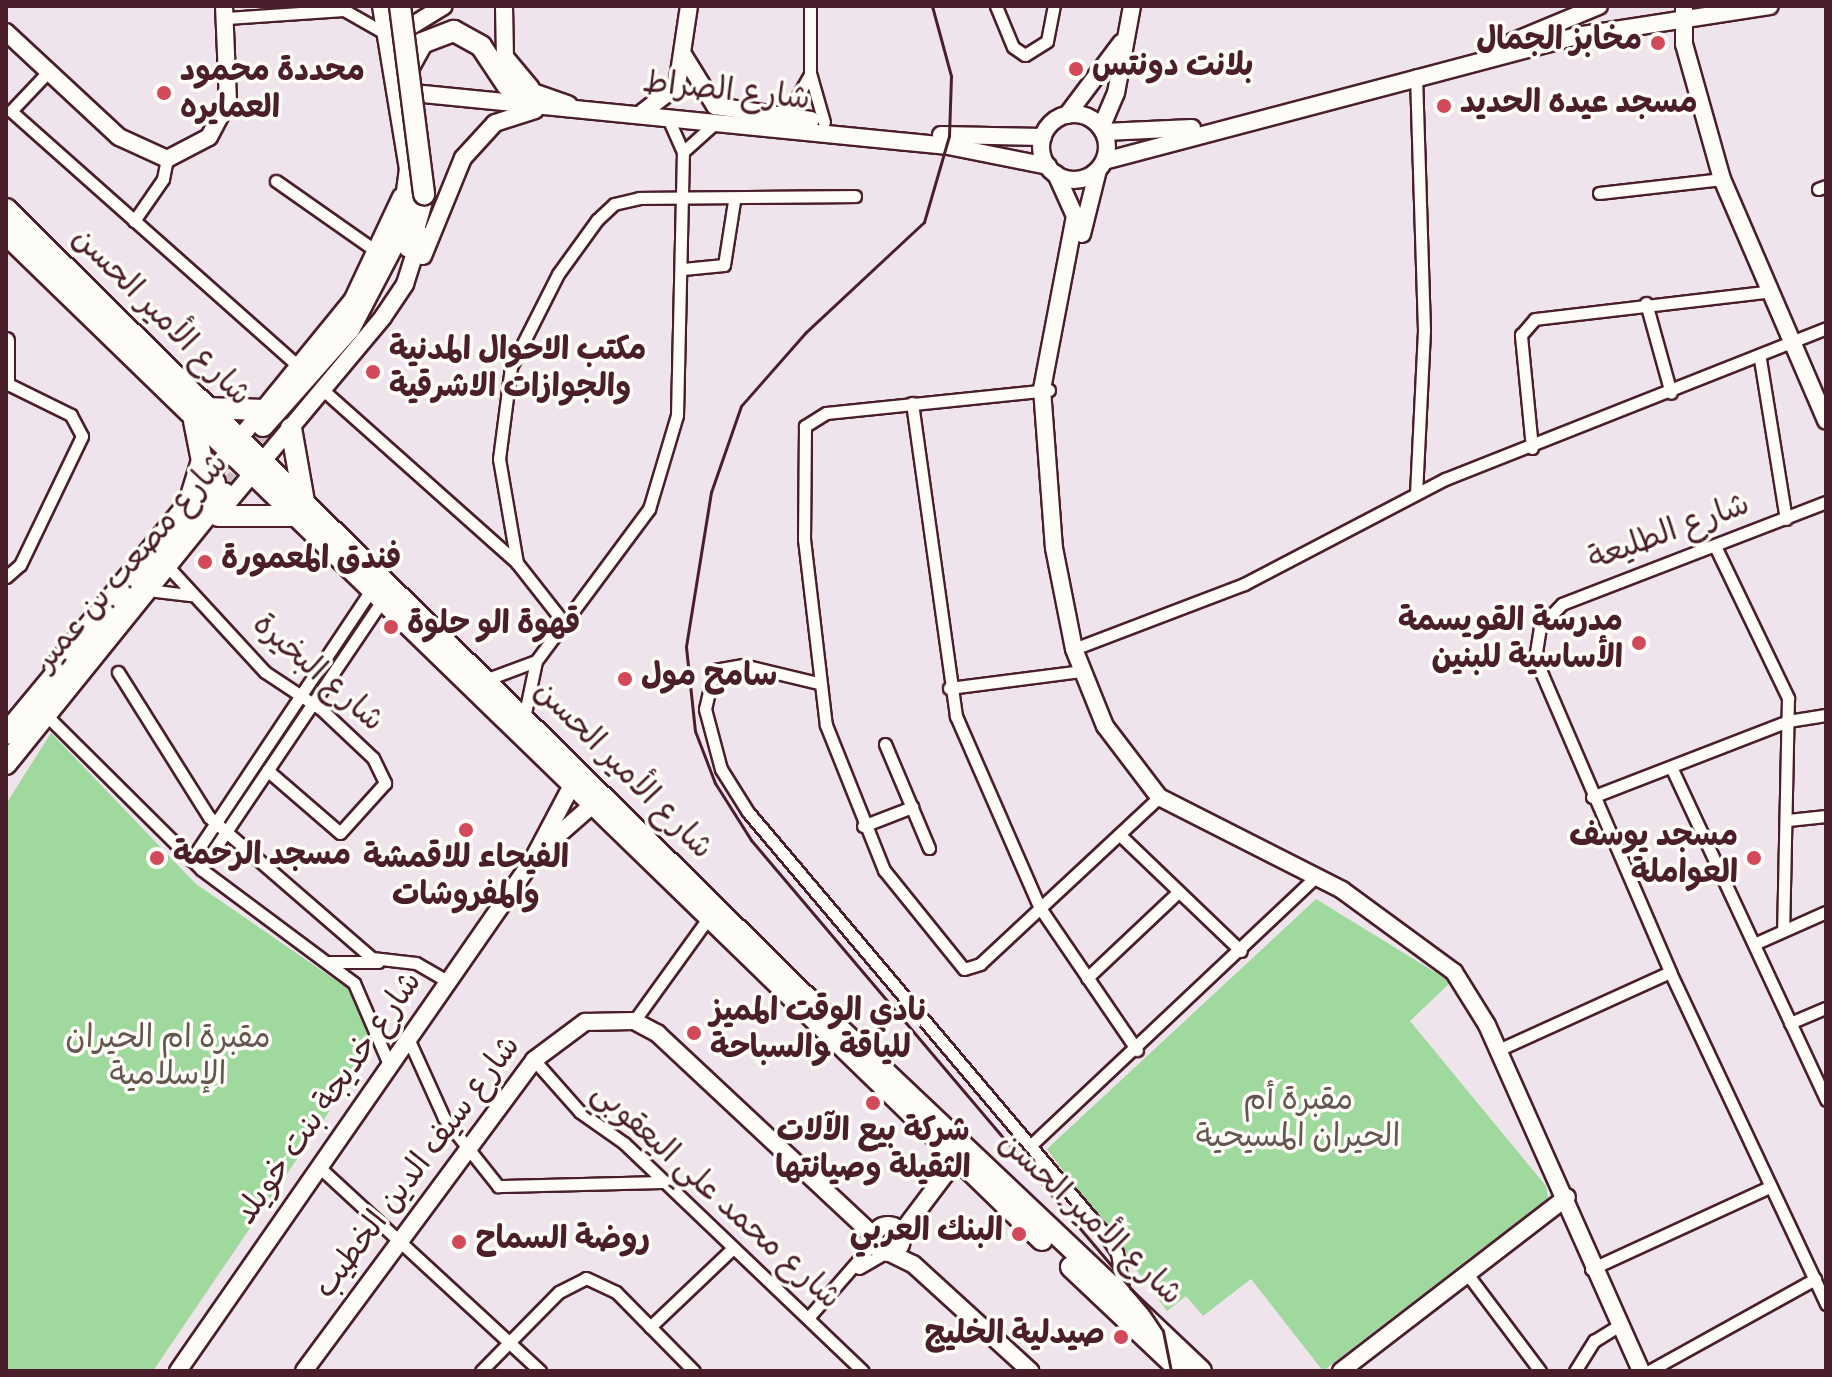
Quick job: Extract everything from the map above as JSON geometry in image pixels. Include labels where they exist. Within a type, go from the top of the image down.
[{"type":"highway","points":[[261,433],[350,328],[375,288],[402,228],[410,169],[383,6]]},
{"type":"highway","points":[[261,433],[380,304],[413,250],[424,194],[410,65],[400,6]]},
{"type":"highway","points":[[410,65],[436,33],[470,37],[507,85],[566,107]]},
{"type":"highway","name":"شارع الأمير الحسن","points":[[6,209],[200,414]]},
{"type":"highway","name":"شارع الأمير الحسن","points":[[6,234],[200,414],[261,433],[255,468],[485,680],[1124,1295],[1170,1360]]},
{"type":"highway","points":[[192,493],[202,461],[200,414],[261,433],[301,511],[218,516]]},
{"type":"highway","name":"شارع مصعب بن عمير","points":[[6,734],[44,699],[222,484]]},
{"type":"highway","name":"شارع الأمير الحسن","points":[[301,511],[376,597],[706,921],[956,1160],[1170,1360],[1201,1371]]},
{"type":"highway","points":[[6,713],[44,699]]},
{"type":"highway","name":"شارع مصعب بن عمير","points":[[6,764],[44,699]]},
{"type":"street","points":[[167,159],[209,137],[220,120],[232,81],[226,12],[346,8],[388,38],[444,6]]},
{"type":"street","points":[[504,6],[502,46],[516,77],[566,107]]},
{"type":"street","points":[[810,6],[810,73],[824,122]]},
{"type":"street","points":[[996,6],[1013,47],[1025,55],[1047,41],[1054,6]]},
{"type":"street","points":[[1046,390],[1101,166],[1102,130],[1132,6]]},
{"type":"street","points":[[1052,170],[1078,180],[1101,166],[1416,74],[1684,12],[1770,6]]},
{"type":"street","points":[[1067,115],[1102,130],[1176,133],[1479,52],[1594,9]]},
{"type":"street","points":[[1594,9],[1587,27],[1596,32]]},
{"type":"street","points":[[642,113],[672,94],[684,56],[686,11]]},
{"type":"street","points":[[1684,12],[1684,44],[1722,179],[1788,347],[1826,421]]},
{"type":"street","points":[[6,32],[119,137],[167,159]]},
{"type":"street","points":[[1126,35],[1067,115],[1043,137],[1052,170],[1075,216],[1046,390],[1046,416],[1054,548],[1081,671],[1105,726],[1159,797],[1316,876],[1440,959],[1487,1025],[1499,1049],[1641,1371]]},
{"type":"street","name":"شارع الصراط","points":[[684,56],[715,106],[824,122],[982,139],[1043,137]]},
{"type":"street","points":[[47,73],[11,111],[299,367]]},
{"type":"street","points":[[773,115],[793,104],[810,73]]},
{"type":"street","points":[[1416,74],[1424,330],[1416,494]]},
{"type":"street","name":"شارع الصراط","points":[[397,91],[666,115],[948,146],[1052,170]]},
{"type":"street","points":[[261,433],[323,390],[405,284],[428,247],[463,158],[495,123],[566,107]]},
{"type":"street","points":[[524,718],[536,661],[633,537],[663,473],[680,383],[683,269],[683,152],[666,115]]},
{"type":"street","points":[[683,152],[693,136],[720,121]]},
{"type":"street","points":[[134,221],[163,179],[167,159]]},
{"type":"street","points":[[261,433],[299,367],[379,253],[410,169]]},
{"type":"street","points":[[1599,193],[1722,179]]},
{"type":"street","points":[[276,181],[379,253]]},
{"type":"street","points":[[517,563],[499,459],[521,342],[558,274],[605,211],[625,200],[681,197],[734,201],[855,196]]},
{"type":"street","points":[[683,269],[724,265],[734,201]]},
{"type":"street","points":[[405,284],[413,250]]},
{"type":"street","points":[[1532,448],[1525,326],[1547,314],[1765,292]]},
{"type":"street","points":[[1646,303],[1671,393]]},
{"type":"street","points":[[1074,649],[1244,584],[1416,494],[1760,359],[1826,328]]},
{"type":"street","points":[[6,341],[6,383],[71,415],[82,436],[20,565],[6,577]]},
{"type":"street","points":[[1760,359],[1786,519]]},
{"type":"street","points":[[323,390],[517,563],[565,624]]},
{"type":"street","points":[[1046,390],[817,415],[802,431],[818,683],[863,826],[905,902],[958,968],[980,964],[1121,836],[1159,797]]},
{"type":"street","points":[[912,403],[949,688],[1040,908],[1137,1050]]},
{"type":"street","name":"شارع مصعب بن عمير","points":[[44,699],[69,641],[192,493],[222,484],[255,468],[261,433]]},
{"type":"street","name":"شارع مصعب بن عمير","points":[[44,699],[156,591],[218,516],[222,484],[261,433]]},
{"type":"street","name":"شارع الطليعة","points":[[1592,797],[1539,674],[1540,627],[1562,604],[1826,502]]},
{"type":"street","points":[[1715,546],[1788,698],[1788,820],[1783,929]]},
{"type":"street","name":"شارع البخيرة","points":[[172,571],[190,595],[299,698],[312,702],[380,767],[381,793],[340,833],[267,770]]},
{"type":"street","points":[[156,591],[190,595]]},
{"type":"street","points":[[191,860],[299,698],[376,597]]},
{"type":"street","points":[[201,869],[312,702],[376,597]]},
{"type":"street","points":[[485,680],[536,661]]},
{"type":"street","points":[[818,683],[743,665],[714,670],[705,709],[721,769],[748,812],[1113,1245],[1124,1295]]},
{"type":"street","points":[[949,688],[1081,671]]},
{"type":"street","points":[[118,672],[216,823],[369,956],[383,961]]},
{"type":"street","points":[[44,699],[191,860],[357,987],[388,1062]]},
{"type":"street","points":[[1826,715],[1788,721],[1672,769],[1592,797],[1767,1188],[1826,1304]]},
{"type":"street","points":[[885,744],[929,848]]},
{"type":"street","points":[[1672,769],[1826,1100]]},
{"type":"street","name":"شارع خديجة بنت خويلد","points":[[178,1371],[388,1062],[532,861],[571,787]]},
{"type":"street","name":"شارع خديجة بنت خويلد","points":[[532,861],[590,807]]},
{"type":"street","points":[[863,826],[912,807]]},
{"type":"street","points":[[1788,820],[1826,816]]},
{"type":"street","points":[[1121,836],[1176,894],[1241,951]]},
{"type":"street","points":[[1031,1145],[1137,1050],[1316,876]]},
{"type":"street","points":[[1087,978],[1176,894]]},
{"type":"street","points":[[1754,944],[1826,912]]},
{"type":"street","points":[[706,921],[634,1021],[658,1034],[888,1239],[1030,1371]]},
{"type":"street","points":[[321,961],[416,963],[447,981]]},
{"type":"street","points":[[1499,1049],[1670,972]]},
{"type":"street","points":[[1790,1023],[1826,1008]]},
{"type":"street","name":"شارع سيف الدين الخطيب","points":[[304,1371],[534,1060],[585,1022],[634,1021]]},
{"type":"street","points":[[407,1036],[439,1111],[498,1186],[666,1182]]},
{"type":"street","name":"شارع محمد علي اليعقوبي","points":[[534,1060],[580,1112],[666,1182],[863,1371]]},
{"type":"street","points":[[808,1318],[888,1239],[956,1160]]},
{"type":"street","points":[[319,1167],[402,1238],[540,1371]]},
{"type":"street","points":[[1594,1267],[1767,1188]]},
{"type":"street","points":[[1341,1371],[1474,1270],[1567,1205]]},
{"type":"street","points":[[650,1327],[733,1248]]},
{"type":"street","points":[[1474,1270],[1540,1371]]},
{"type":"street","points":[[481,1371],[559,1292],[586,1278],[609,1287],[694,1371]]},
{"type":"street","points":[[1649,1371],[1815,1279]]},
{"type":"street","points":[[1575,1371],[1594,1341],[1620,1325]]},
{"type":"green space","name":"مقبرة ام الحيران الإسلامية","points":[[51,733],[196,884],[350,990],[373,1047],[153,1371],[6,1371],[6,804]]},
{"type":"green space","name":"مقبرة أم الحيران المسيحية","points":[[1316,899],[1451,982],[1410,1021],[1546,1186],[1548,1198],[1323,1371],[1251,1279],[1203,1316],[1186,1296],[1167,1311],[1047,1149]]},
{"type":"tunnel","points":[[225,493],[273,434]]},
{"type":"railway","points":[[932,6],[951,76],[949,136],[924,222],[806,332],[741,406],[711,492],[686,647],[695,731],[715,783],[751,840],[1149,1310],[1163,1331],[1171,1371]]},
{"type":"place","name":"مخابز الجمال","points":[[1658,43]]},
{"type":"place","name":"بلانت دونتس","points":[[1076,69]]},
{"type":"place","name":"محددة محمود العمايره","points":[[164,93]]},
{"type":"place","name":"مسجد عيده الحديد","points":[[1444,106]]},
{"type":"place","name":"مكتب الاحوال المدنية والجوازات الاشرقية","points":[[373,372]]},
{"type":"place","name":"فندق المعمورة","points":[[205,562]]},
{"type":"place","name":"قهوة الو حلوة","points":[[391,627]]},
{"type":"place","name":"مدرسة القويسمة الأساسية للبنين","points":[[1639,643]]},
{"type":"place","name":"سامح مول","points":[[625,679]]},
{"type":"place","name":"الفيحاء للاقمشة والمفروشات","points":[[466,830]]},
{"type":"place","name":"مسجد الرحمة","points":[[157,858]]},
{"type":"place","name":"مسجد يوسف العواملة","points":[[1754,858]]},
{"type":"place","name":"نادي الوقت المميز للياقة والسباحة","points":[[694,1033]]},
{"type":"place","name":"شركة بيع الآلات الثقيلة وصيانتها","points":[[873,1103]]},
{"type":"place","name":"البنك العربي","points":[[1019,1234]]},
{"type":"place","name":"روضة السماح","points":[[459,1242]]},
{"type":"place","name":"صيدلية الخليج","points":[[1121,1337]]}]
